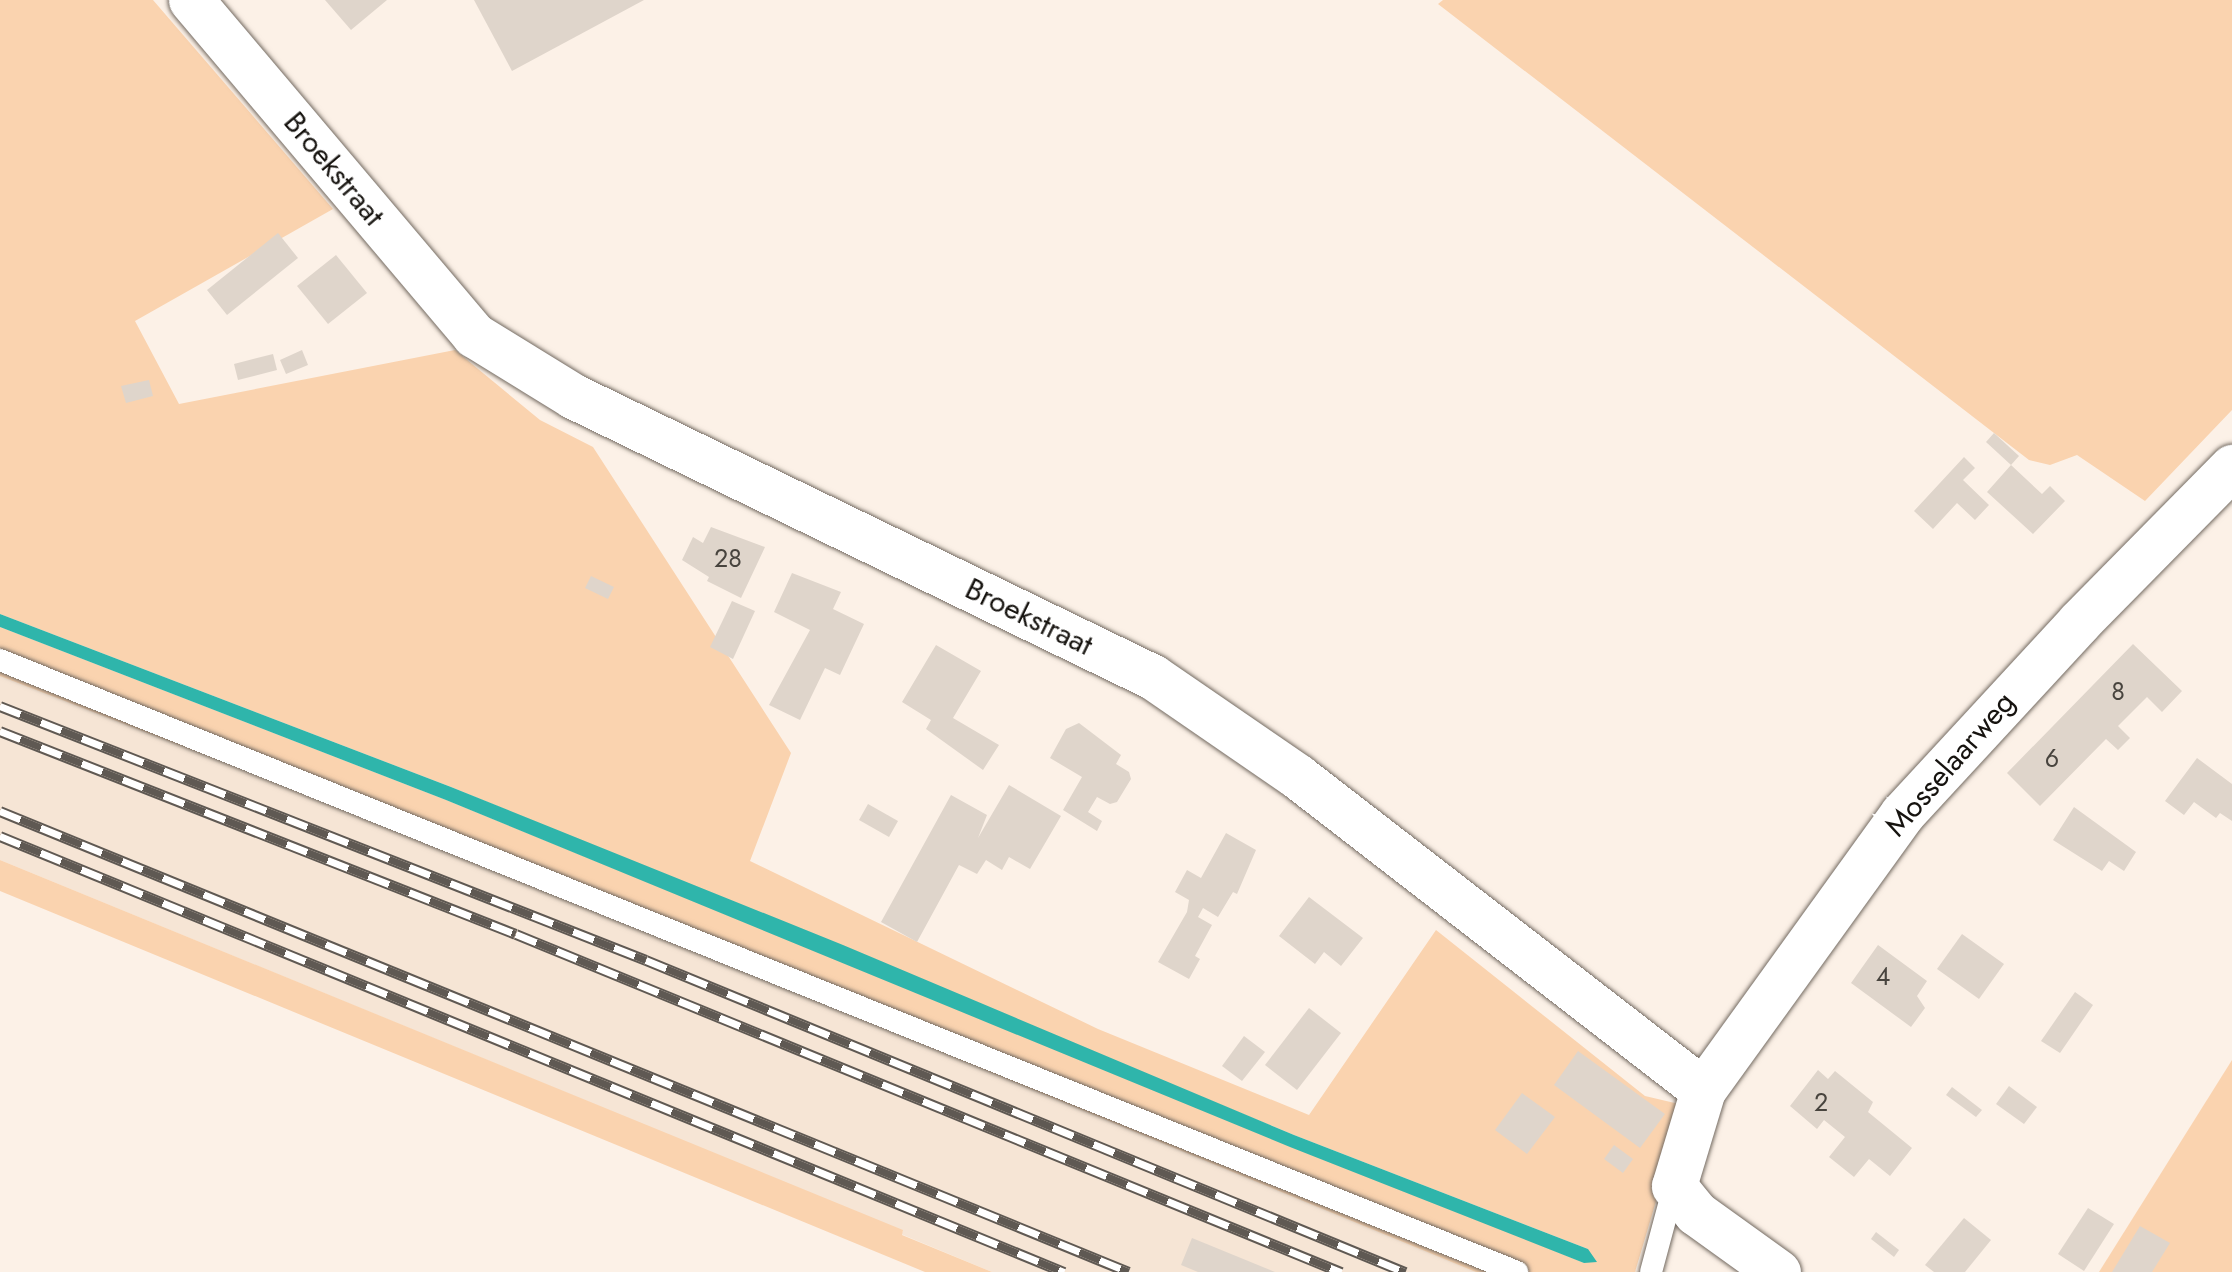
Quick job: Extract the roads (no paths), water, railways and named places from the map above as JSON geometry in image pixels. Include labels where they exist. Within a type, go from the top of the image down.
[{"type":"street","name":"Broekstraat","points":[[191,0],[474,335],[573,396],[1153,677],[1297,776],[1703,1090]]},
{"type":"street","name":"Mosselaarweg","points":[[1703,1090],[1902,814],[2078,622],[2232,467]]},
{"type":"street","points":[[1703,1090],[1674,1186],[1696,1214],[1778,1272]]},
{"type":"lane","points":[[0,660],[1517,1272]]},
{"type":"lane","points":[[1652,1272],[1674,1186]]},
{"type":"water","points":[[0,614],[451,787],[843,945],[1294,1135],[1588,1249],[1597,1262],[1584,1263],[1290,1147],[446,800],[0,627]]},
{"type":"railway","points":[[0,706],[646,960],[1405,1272]]},
{"type":"railway","points":[[0,731],[516,934],[1341,1272]]},
{"type":"railway","points":[[0,811],[1129,1272]]},
{"type":"railway","points":[[0,836],[1064,1272]]}]
